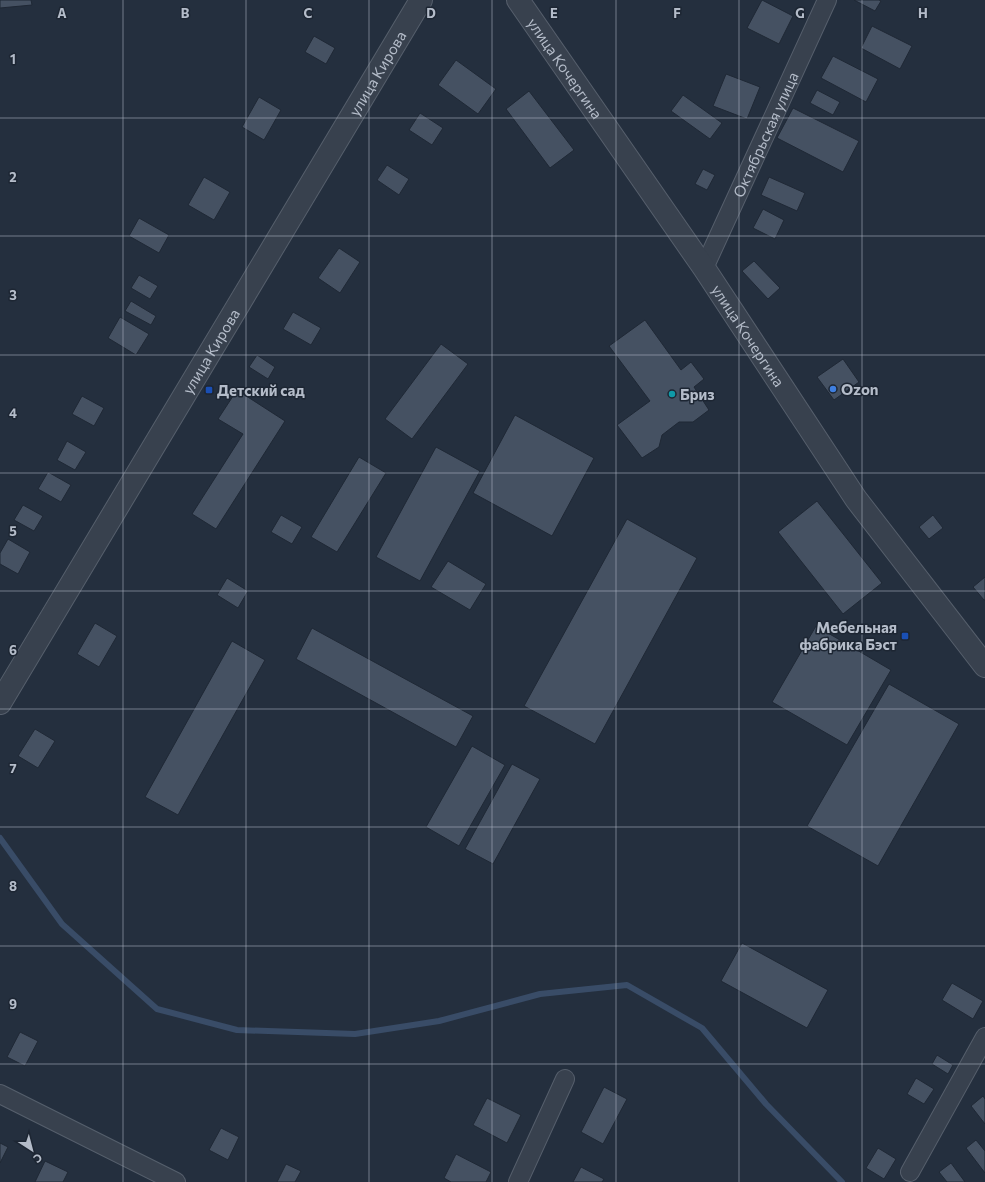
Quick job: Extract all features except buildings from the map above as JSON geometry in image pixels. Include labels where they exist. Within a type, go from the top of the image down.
[{"type":"street","name":"улица Кирова","points":[[0,703],[421,0]]},
{"type":"street","name":"улица Кочергина","points":[[518,0],[704,268],[856,499],[985,666]]},
{"type":"street","name":"Октябрьская улица","points":[[704,268],[827,0]]},
{"type":"street","points":[[910,1172],[985,1037]]},
{"type":"street","points":[[518,1182],[565,1079]]},
{"type":"street","points":[[0,1094],[176,1182]]},
{"type":"waterway","points":[[0,838],[62,924],[157,1009],[237,1030],[355,1034],[439,1021],[540,994],[627,985],[702,1028],[766,1104],[842,1182]]},
{"type":"place","name":"Ozon","points":[[833,389]]},
{"type":"place","name":"Детский сад","points":[[209,390]]},
{"type":"place","name":"Бриз","points":[[672,394]]},
{"type":"place","name":"Мебельная фабрика Бэст","points":[[905,636]]}]
